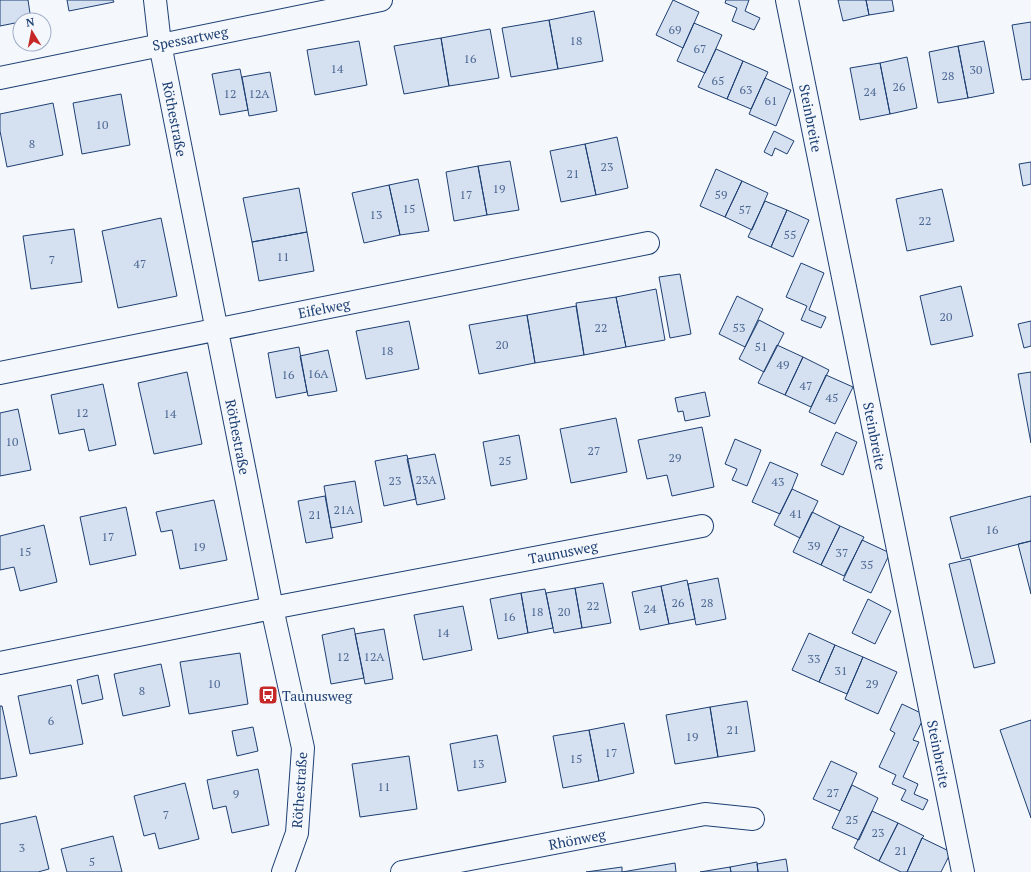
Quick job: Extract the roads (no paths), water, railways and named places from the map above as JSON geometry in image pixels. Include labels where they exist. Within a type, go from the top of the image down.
[{"type":"street","name":"Röthestraße","points":[[155,0],[160,44],[272,608],[303,748],[297,833],[283,872]]},
{"type":"street","name":"Spessartweg","points":[[0,78],[160,44],[381,0]]},
{"type":"street","name":"Steinbreite","points":[[787,0],[962,872]]},
{"type":"street","name":"Eifelweg","points":[[0,373],[648,243]]},
{"type":"street","name":"Taunusweg","points":[[0,664],[272,608],[702,526]]},
{"type":"street","name":"Rhönweg","points":[[402,872],[705,814],[753,819]]},
{"type":"place","name":"Taunusweg","points":[[268,695]]}]
